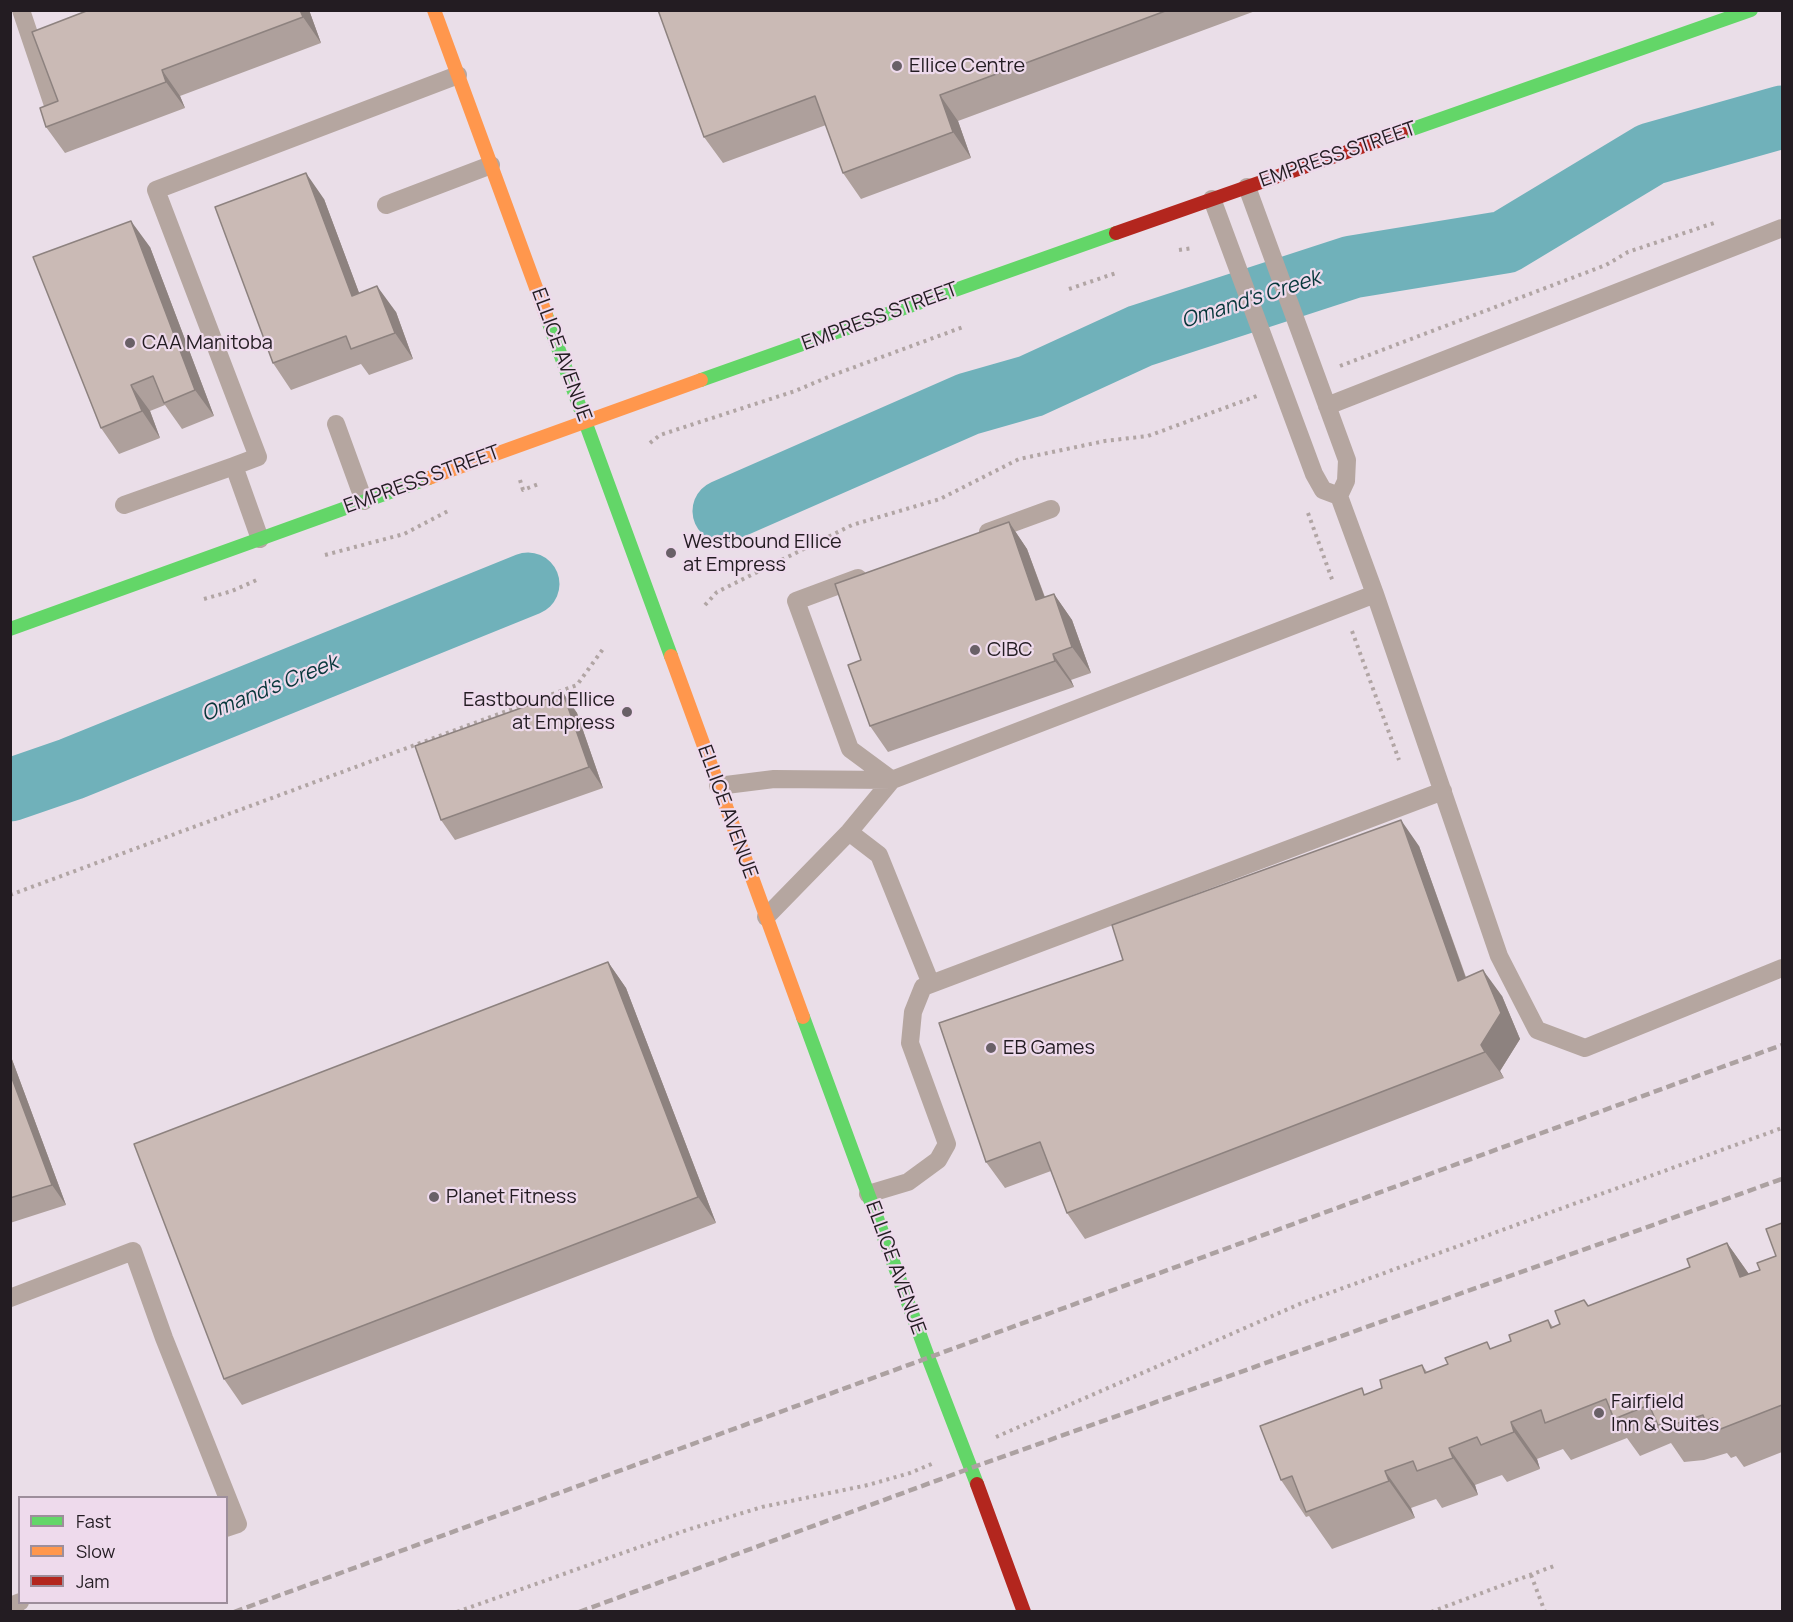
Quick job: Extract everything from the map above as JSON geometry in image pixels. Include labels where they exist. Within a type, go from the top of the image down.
[{"type":"main road","name":"ELLICE AVENUE","points":[[434,10],[928,1357],[1024,1611]]},
{"type":"main road","name":"EMPRESS STREET","points":[[10,630],[364,501],[1212,199],[1751,10]]},
{"type":"lane","points":[[21,10],[58,120]]},
{"type":"lane","points":[[124,505],[258,457],[156,190],[458,75]]},
{"type":"lane","points":[[386,205],[491,165]]},
{"type":"lane","points":[[1247,187],[1347,460],[1346,481],[1339,496],[1375,594],[1499,956],[1537,1030],[1585,1048],[1782,968]]},
{"type":"lane","points":[[1212,199],[1314,474],[1323,490],[1339,496]]},
{"type":"lane","points":[[1327,406],[1782,228]]},
{"type":"lane","points":[[336,424],[364,501]]},
{"type":"lane","points":[[234,466],[260,539]]},
{"type":"lane","points":[[968,539],[1051,509]]},
{"type":"lane","points":[[872,573],[796,601],[850,749],[892,780]]},
{"type":"lane","points":[[718,786],[774,779],[892,780],[1375,594]]},
{"type":"lane","points":[[766,917],[849,832],[892,780]]},
{"type":"lane","points":[[868,1194],[908,1182],[938,1160],[947,1144],[910,1043],[914,1012],[923,987],[1443,791]]},
{"type":"lane","points":[[849,832],[879,855],[931,984]]},
{"type":"lane","points":[[10,1298],[133,1251],[168,1348],[227,1496]]},
{"type":"lane","points":[[228,1499],[238,1524],[228,1527]]},
{"type":"path","points":[[1316,376],[1606,265],[1628,252],[1720,220]]},
{"type":"path","points":[[1174,251],[1193,248]]},
{"type":"path","points":[[1064,291],[1125,269]]},
{"type":"path","points":[[650,443],[660,435],[795,391],[968,325]]},
{"type":"path","points":[[705,605],[717,592],[852,525],[940,499],[1019,459],[1105,441],[1148,436],[1282,388]]},
{"type":"path","points":[[1305,506],[1399,760]]},
{"type":"path","points":[[10,895],[577,685],[603,649]]},
{"type":"path","points":[[457,1611],[690,1529],[762,1507],[809,1499],[910,1473],[1019,1428],[1302,1303],[1782,1128]]},
{"type":"path","points":[[1431,1611],[1554,1566]]},
{"type":"path","points":[[1531,1575],[1545,1611]]},
{"type":"building","points":[[89,10],[300,10],[303,17],[162,70],[166,82],[46,127],[40,108],[58,101],[32,32]]},
{"type":"building","name":"Ellice Centre","points":[[658,10],[1168,10],[940,95],[953,132],[843,173],[815,96],[704,137]]},
{"type":"building","points":[[306,173],[352,296],[377,286],[395,333],[351,349],[346,336],[273,363],[215,207]]},
{"type":"building","name":"CAA Manitoba","points":[[131,221],[195,390],[164,403],[153,376],[131,385],[142,411],[101,428],[33,257]]},
{"type":"building","name":"CIBC","points":[[1009,522],[1036,600],[1054,594],[1072,647],[1053,654],[1055,661],[870,726],[848,665],[861,660],[835,584]]},
{"type":"building","points":[[563,693],[589,767],[441,820],[415,746]]},
{"type":"building","points":[[1401,820],[1458,981],[1483,970],[1501,1013],[1481,1045],[1485,1052],[1067,1213],[1040,1142],[986,1162],[939,1023],[1123,960],[1112,925]]},
{"type":"building","name":"Planet Fitness","points":[[608,962],[698,1197],[224,1379],[134,1144]]},
{"type":"building","points":[[10,1073],[52,1185],[10,1198]]},
{"type":"building","points":[[1782,1223],[1782,1405],[1718,1430],[1713,1418],[1705,1421],[1703,1415],[1678,1423],[1658,1425],[1649,1405],[1614,1419],[1606,1399],[1545,1423],[1541,1410],[1511,1422],[1514,1432],[1481,1445],[1477,1437],[1449,1448],[1453,1458],[1417,1471],[1413,1461],[1385,1471],[1389,1481],[1306,1512],[1292,1476],[1281,1480],[1260,1426],[1362,1388],[1364,1395],[1382,1388],[1380,1380],[1422,1365],[1425,1373],[1448,1364],[1445,1358],[1487,1342],[1490,1349],[1511,1341],[1509,1335],[1548,1320],[1551,1328],[1560,1324],[1555,1311],[1584,1300],[1588,1306],[1690,1267],[1687,1259],[1727,1243],[1740,1277],[1760,1270],[1757,1263],[1776,1256],[1766,1229]]},
{"type":"waterway","name":"Omand's Creek","points":[[724,511],[968,404],[1031,386],[1140,336],[1352,267],[1505,242],[1651,154],[1782,117]]},
{"type":"waterway","name":"Omand's Creek","points":[[10,790],[71,769],[528,584]]},
{"type":"railway","points":[[234,1612],[1782,1045]]},
{"type":"railway","points":[[579,1612],[971,1468],[1782,1179]]},
{"type":"traffic: fast","points":[[1401,133],[1751,10]]},
{"type":"traffic: fast","points":[[701,380],[1116,233]]},
{"type":"traffic: fast","points":[[546,315],[671,656]]},
{"type":"traffic: fast","points":[[10,629],[429,478]]},
{"type":"traffic: fast","points":[[803,1017],[977,1484]]},
{"type":"traffic: slow","points":[[434,10],[546,315]]},
{"type":"traffic: slow","points":[[429,478],[701,380]]},
{"type":"traffic: slow","points":[[671,656],[803,1017]]},
{"type":"traffic: jam","points":[[1116,233],[1401,133]]},
{"type":"traffic: jam","points":[[977,1484],[1024,1612]]},
{"type":"place","name":"Ellice Centre","points":[[897,66]]},
{"type":"place","name":"CAA Manitoba","points":[[130,343]]},
{"type":"place","name":"Westbound Ellice at Empress","points":[[671,553]]},
{"type":"place","name":"CIBC","points":[[975,650]]},
{"type":"place","name":"Eastbound Ellice at Empress","points":[[627,712]]},
{"type":"place","name":"EB Games","points":[[991,1048]]},
{"type":"place","name":"Planet Fitness","points":[[434,1197]]},
{"type":"place","name":"Fairfield Inn & Suites","points":[[1599,1413]]}]
